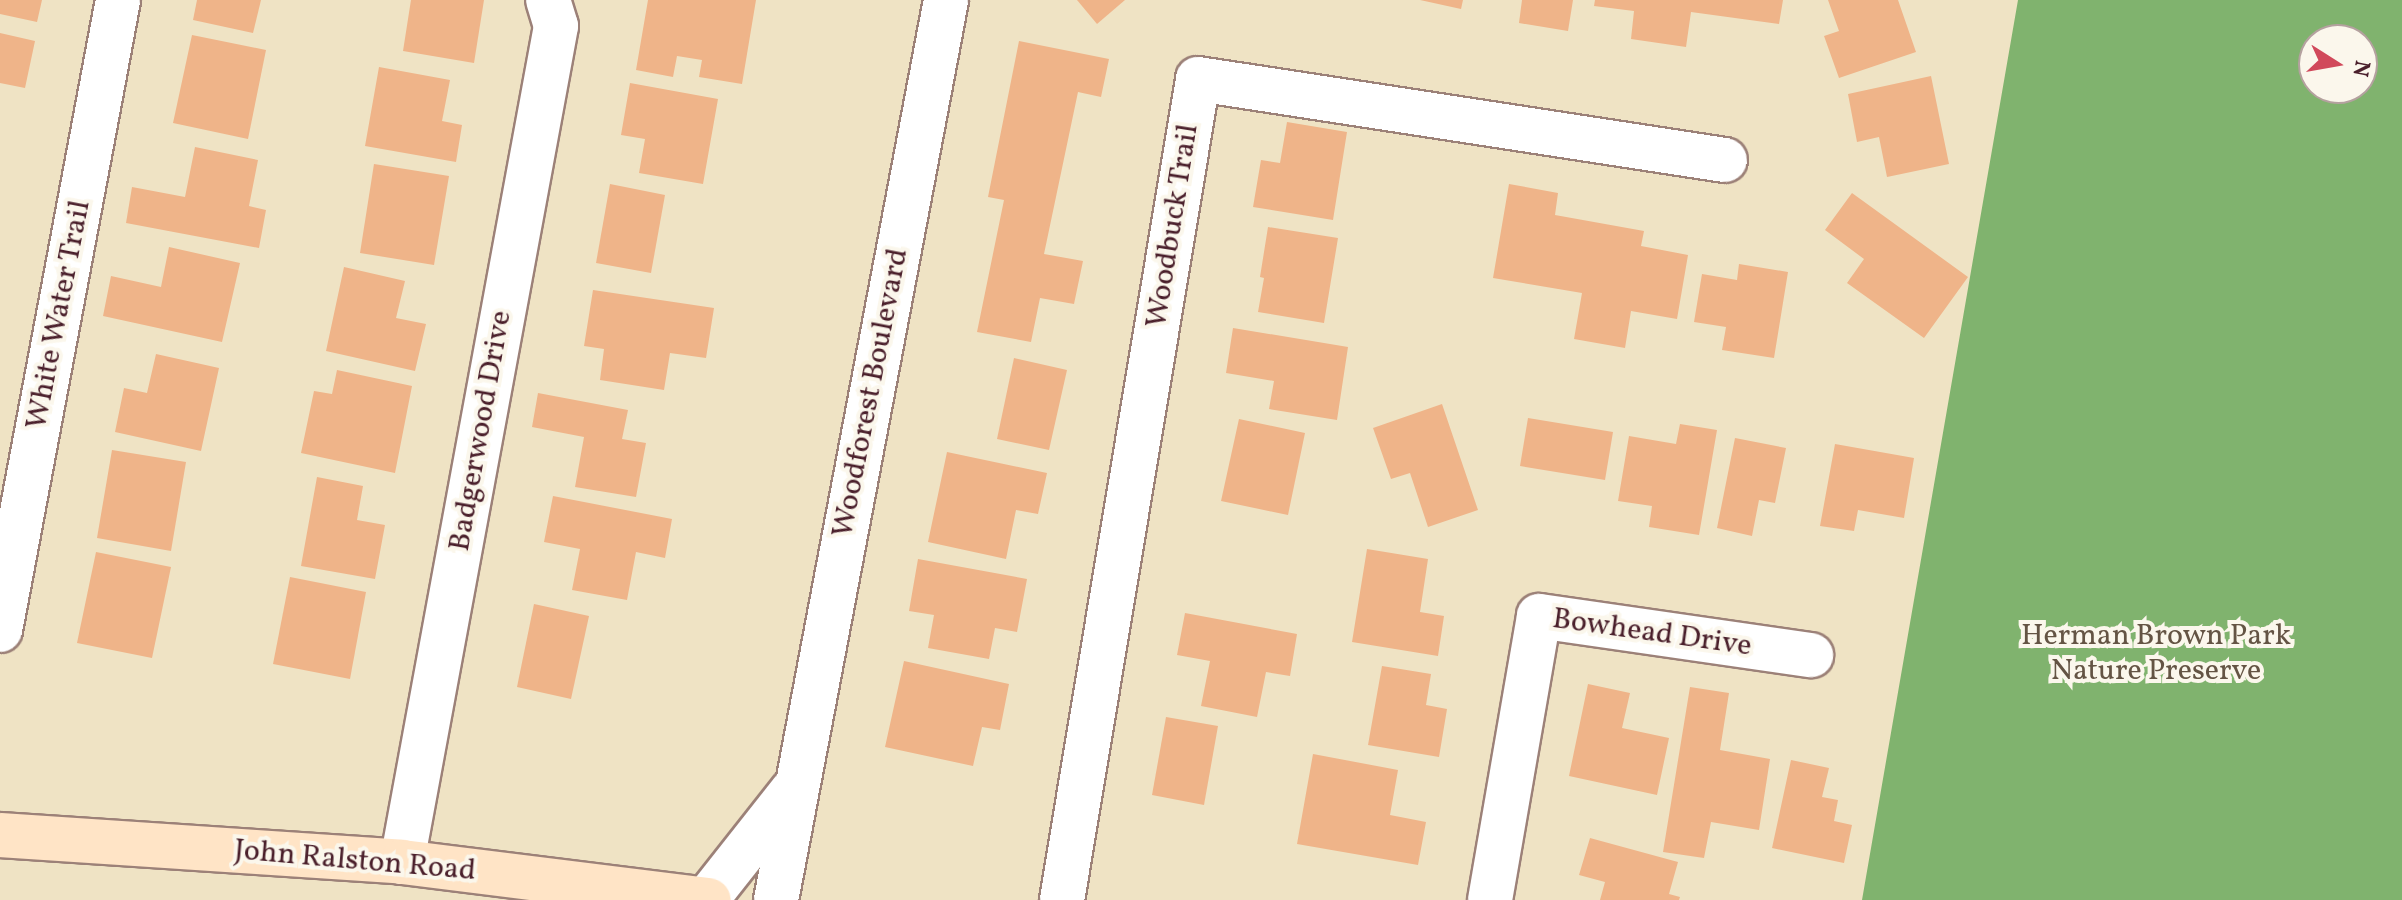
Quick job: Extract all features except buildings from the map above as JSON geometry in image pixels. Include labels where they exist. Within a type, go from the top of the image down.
[{"type":"street","name":"White Water Trail","points":[[0,630],[118,0]]},
{"type":"street","name":"Badgerwood Drive","points":[[402,862],[556,26],[548,0]]},
{"type":"street","name":"Woodforest Boulevard","points":[[776,900],[946,0]]},
{"type":"street","name":"Woodbuck Trail","points":[[1062,900],[1198,79],[1725,160]]},
{"type":"street","name":"Bowhead Drive","points":[[1490,900],[1539,616],[1811,655]]},
{"type":"street","name":"Woodforest Boulevard","points":[[707,900],[796,786]]},
{"type":"street","name":"John Ralston Road","points":[[0,835],[402,862],[707,900]]},
{"type":"green space","name":"Herman Brown Park Nature Preserve","points":[[2018,0],[2402,0],[2402,900],[1862,900]]}]
